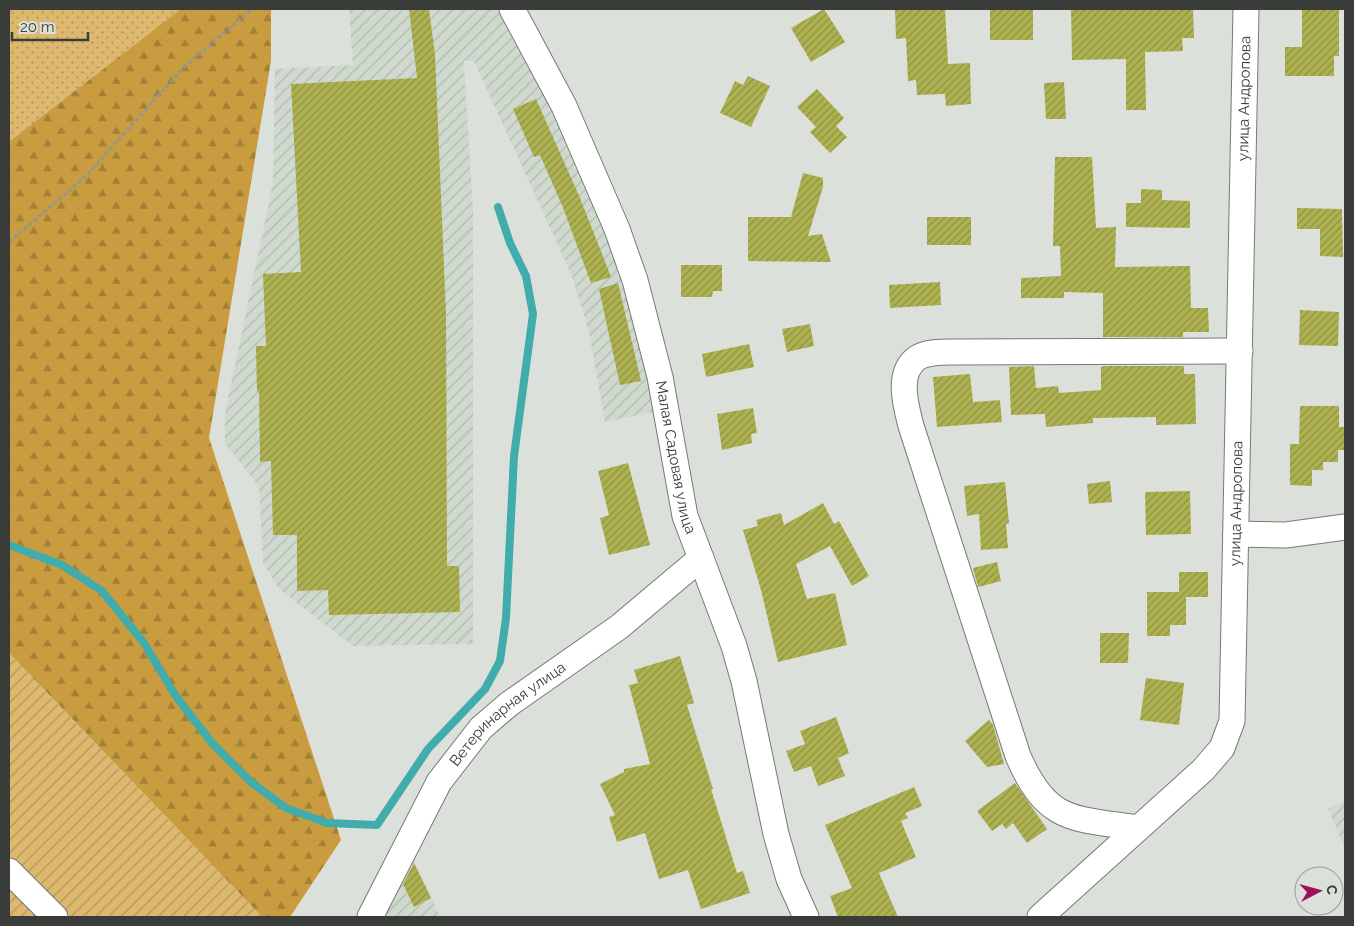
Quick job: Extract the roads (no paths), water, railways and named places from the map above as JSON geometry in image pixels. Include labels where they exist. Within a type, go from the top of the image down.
[{"type":"street","name":"Малая Садовая улица","points":[[512,9],[564,106],[617,229],[635,280],[660,376],[685,516],[722,611],[742,672],[776,834],[789,879],[806,917]]},
{"type":"street","name":"улица Андропова","points":[[1040,917],[1203,770],[1222,748],[1232,721],[1246,9]]},
{"type":"street","points":[[1138,828],[1072,817],[1055,809],[1040,795],[1027,777],[1018,756],[912,426],[906,406],[906,379],[908,371],[917,358],[931,353],[1240,351]]},
{"type":"street","points":[[1236,534],[1286,535],[1345,527]]},
{"type":"street","name":"Ветеринарная улица","points":[[374,915],[439,782],[480,728],[509,704],[619,626],[701,558]]},
{"type":"street","points":[[9,871],[55,917]]},
{"type":"waterway","points":[[9,545],[62,565],[102,591],[144,643],[175,695],[212,743],[251,782],[286,808],[327,823],[377,825],[428,749],[485,689],[500,661],[506,618],[514,456],[533,314],[526,276],[510,243],[498,207]]}]
